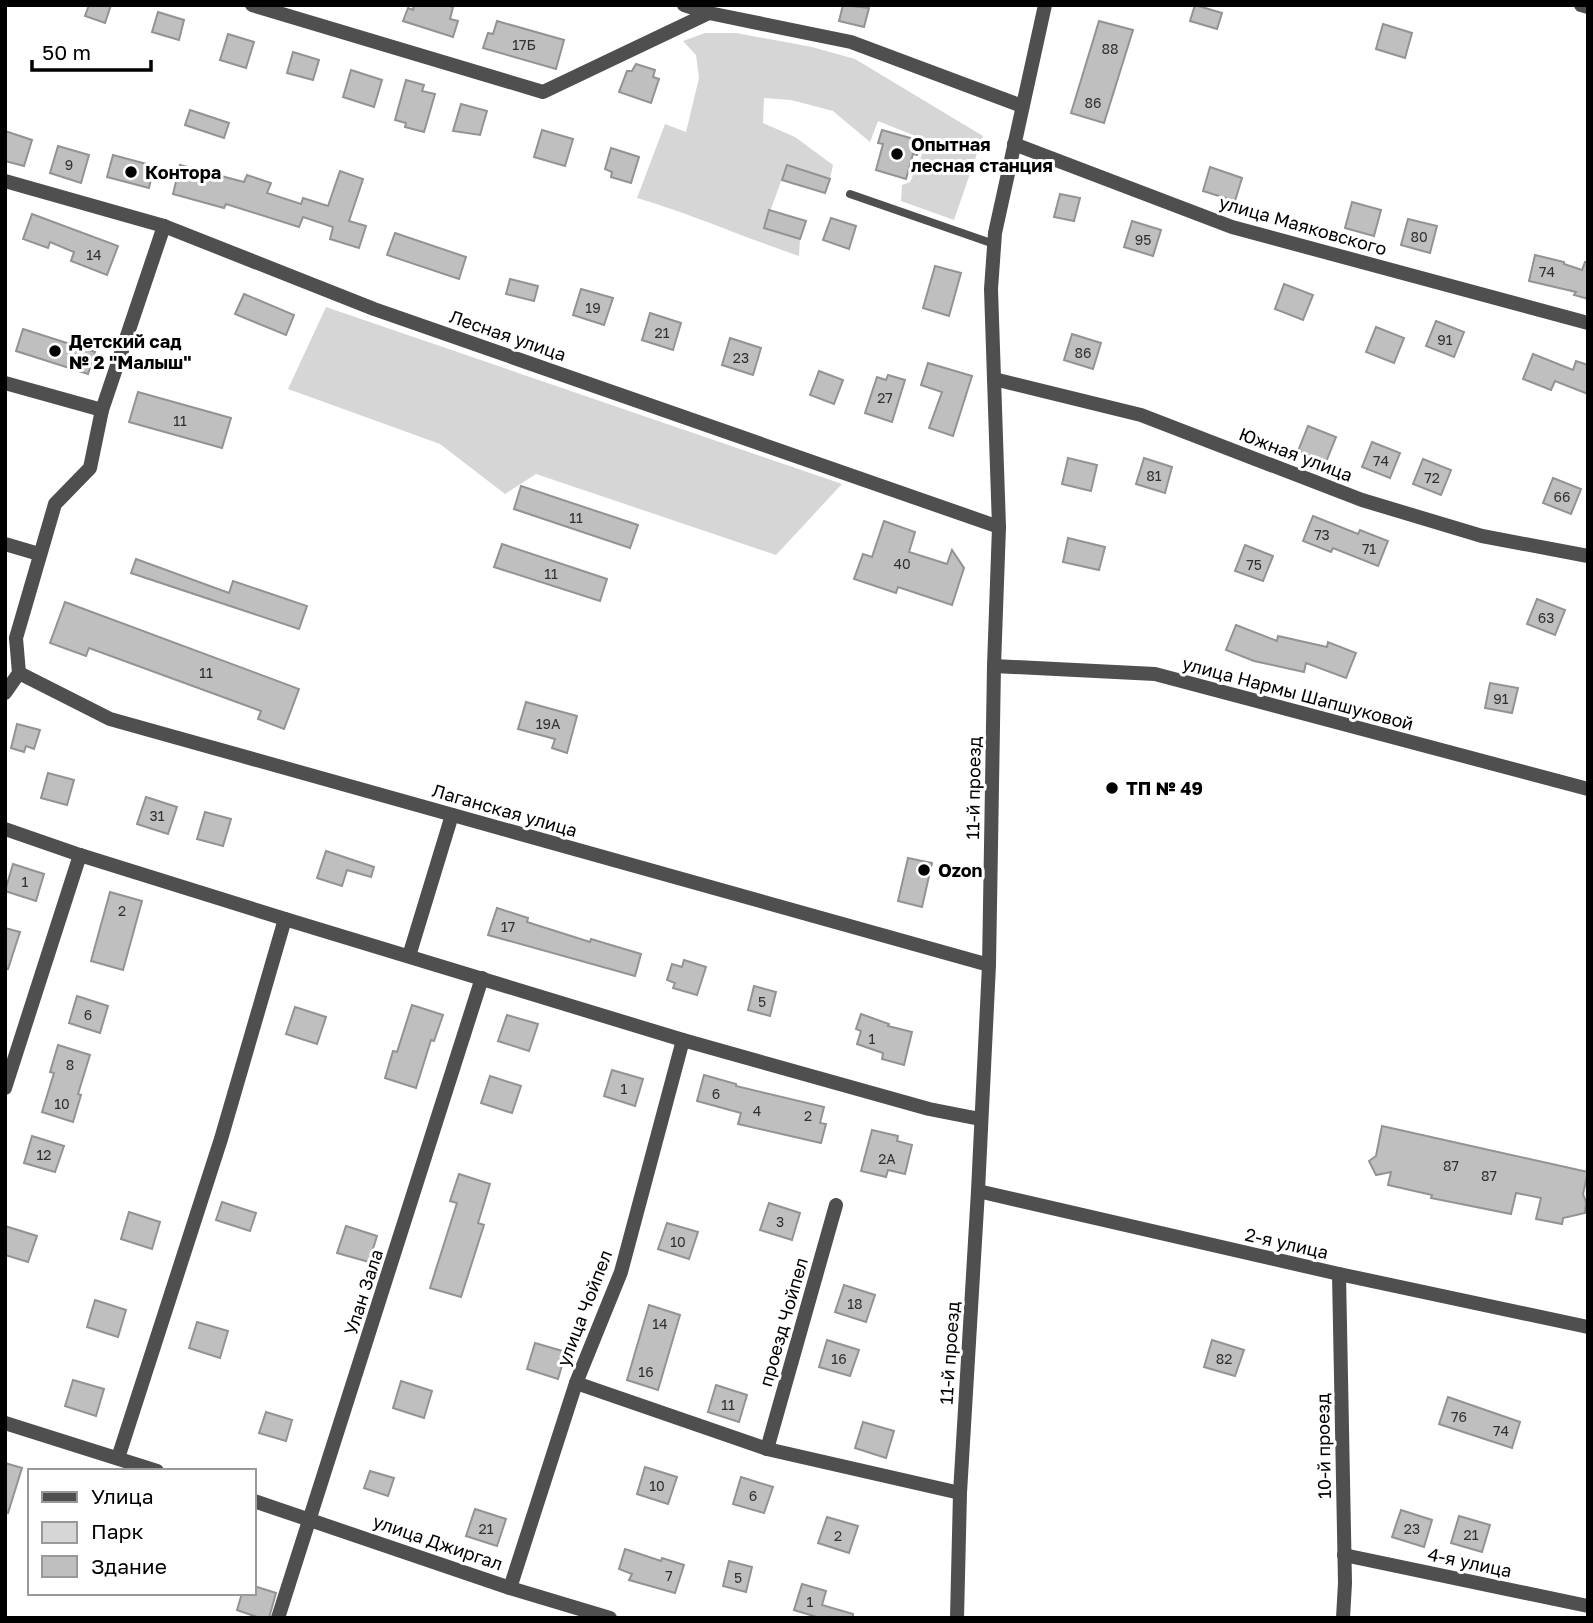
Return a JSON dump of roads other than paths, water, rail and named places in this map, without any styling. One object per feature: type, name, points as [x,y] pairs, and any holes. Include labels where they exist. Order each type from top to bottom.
[{"type":"street","points":[[252,5],[543,92],[709,13]]},
{"type":"street","points":[[684,5],[709,13],[851,42],[1022,106]]},
{"type":"street","name":"11-й проезд","points":[[957,1618],[960,1493],[989,965],[999,527],[991,289],[995,244],[1014,144],[1045,5]]},
{"type":"street","points":[[1581,5],[1588,8]]},
{"type":"street","name":"улица Маяковского","points":[[1014,144],[1232,227],[1588,323]]},
{"type":"street","name":"Лесная улица","points":[[5,181],[164,226],[374,309],[999,527]]},
{"type":"street","points":[[5,692],[12,676],[16,638],[55,504],[90,468],[102,410],[164,226]]},
{"type":"street","name":"Южная улица","points":[[994,379],[1141,415],[1362,500],[1482,536],[1588,556]]},
{"type":"street","points":[[5,383],[102,410]]},
{"type":"street","points":[[5,544],[39,554]]},
{"type":"street","name":"улица Нармы Шапшуковой","points":[[994,666],[1155,674],[1588,789]]},
{"type":"street","name":"Лаганская улица","points":[[12,676],[110,719],[989,965]]},
{"type":"street","points":[[410,956],[452,815]]},
{"type":"street","points":[[5,829],[285,919],[683,1040],[929,1109],[980,1119]]},
{"type":"street","points":[[5,1088],[80,855]]},
{"type":"street","points":[[118,1458],[221,1139],[285,919]]},
{"type":"street","name":"Улан Зала","points":[[278,1618],[482,978]]},
{"type":"street","name":"улица Чойпел","points":[[510,1588],[576,1383],[621,1272],[683,1040]]},
{"type":"street","name":"2-я улица","points":[[978,1191],[1339,1275],[1588,1327]]},
{"type":"street","name":"проезд Чойпел","points":[[767,1449],[836,1205]]},
{"type":"street","name":"10-й проезд","points":[[1339,1275],[1343,1618]]},
{"type":"street","points":[[576,1383],[767,1449],[960,1493]]},
{"type":"street","points":[[5,1423],[151,1469]]},
{"type":"street","name":"улица Джиргал","points":[[256,1502],[510,1588],[610,1618]]},
{"type":"street","name":"4-я улица","points":[[1344,1555],[1588,1606]]},
{"type":"lane","points":[[850,194],[995,244]]},
{"type":"place","name":"Опытная лесная станция","points":[[897,154]]},
{"type":"place","name":"Контора","points":[[131,172]]},
{"type":"place","name":"Детский сад № 2 \"Малыш\"","points":[[55,351]]},
{"type":"place","name":"ТП № 49","points":[[1112,788]]},
{"type":"place","name":"Ozon","points":[[924,870]]}]
